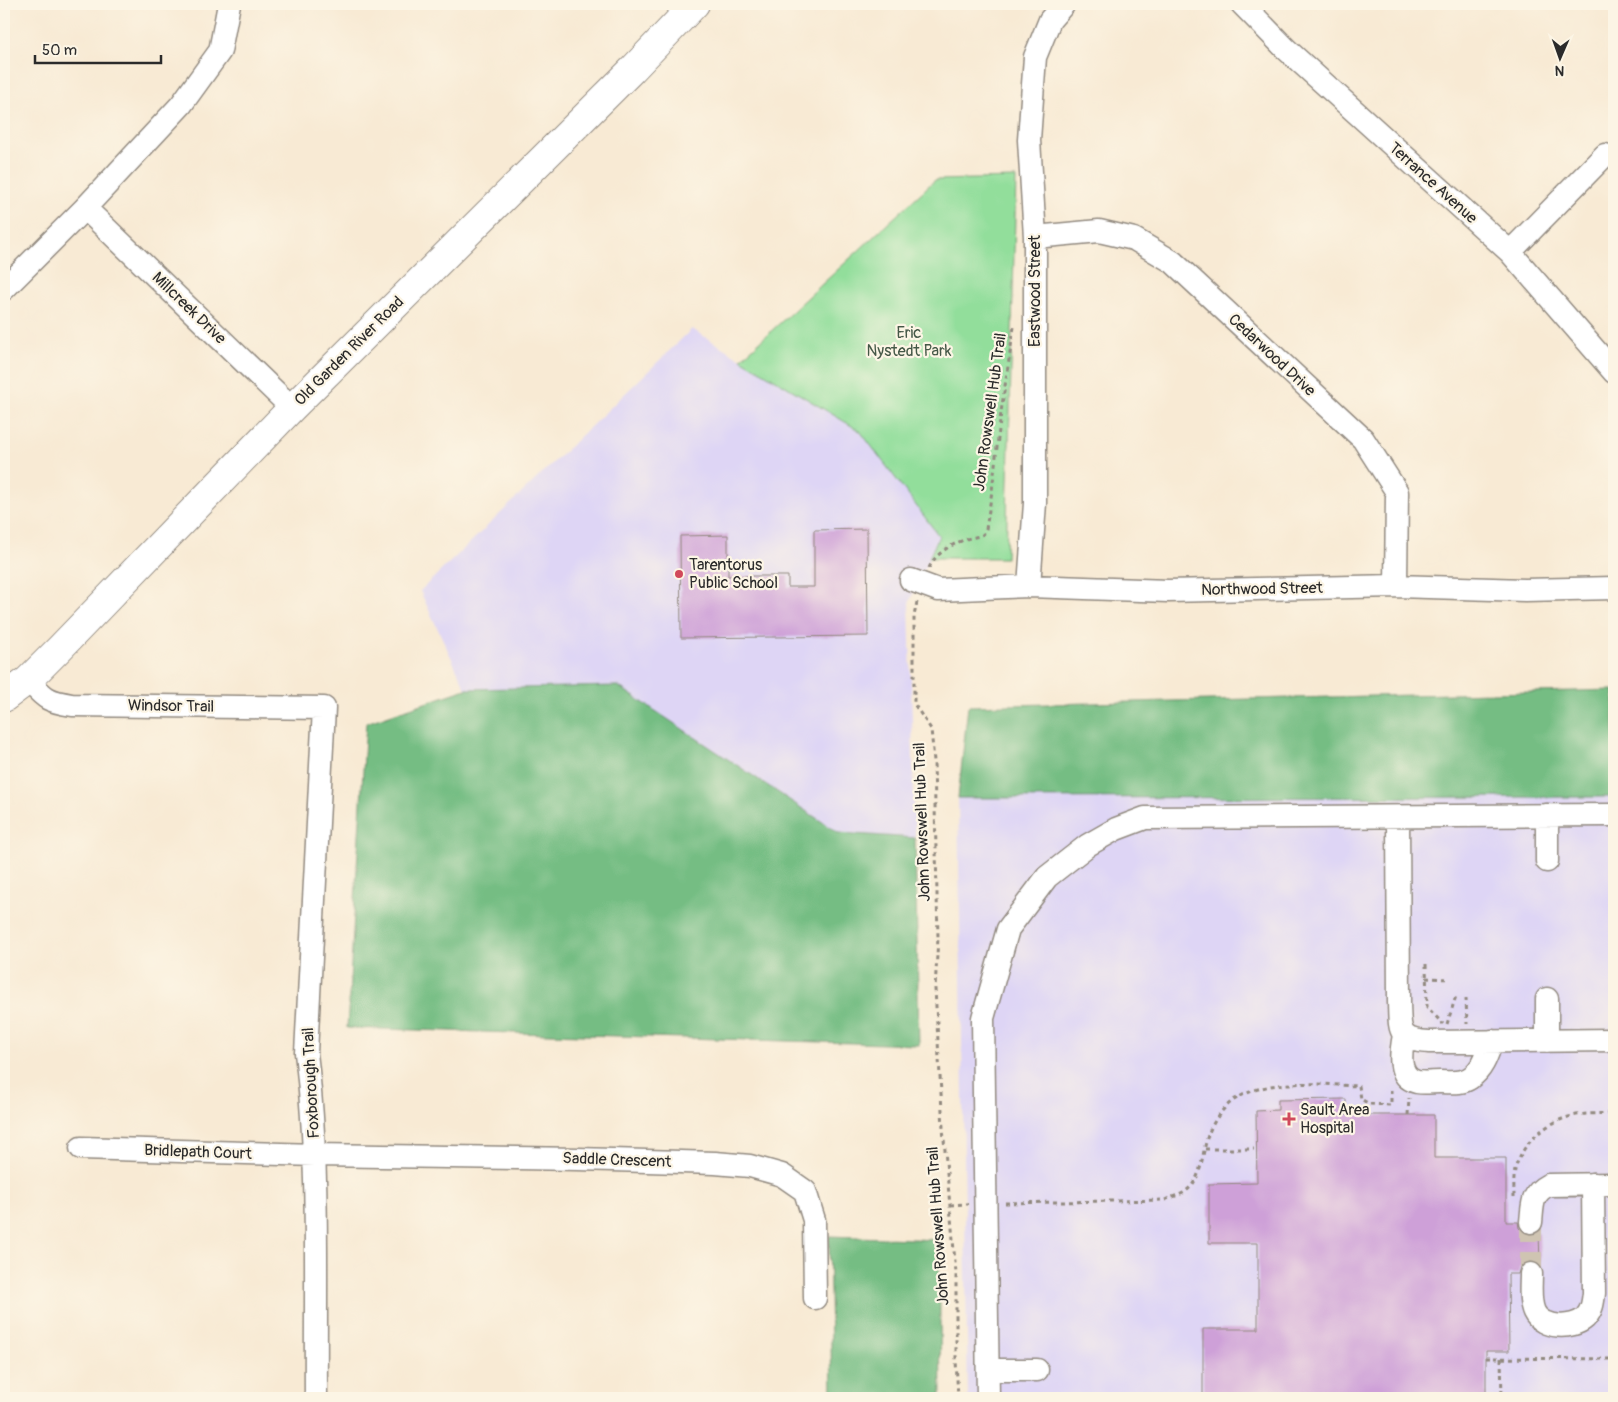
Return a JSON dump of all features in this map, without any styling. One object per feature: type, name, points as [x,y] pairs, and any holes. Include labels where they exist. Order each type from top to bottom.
[{"type":"main road","name":"Old Garden River Road","points":[[4,698],[28,680],[292,408],[625,77],[695,4]]},
{"type":"street","points":[[4,289],[85,208],[181,105],[220,52],[229,4]]},
{"type":"street","name":"Eastwood Street","points":[[1029,586],[1034,503],[1035,237],[1029,140],[1035,57],[1050,20],[1064,4]]},
{"type":"street","name":"Terrance Avenue","points":[[1242,4],[1286,49],[1510,252],[1614,372]]},
{"type":"street","points":[[1510,252],[1605,155]]},
{"type":"street","name":"Millcreek Drive","points":[[85,208],[292,408]]},
{"type":"street","name":"Cedarwood Drive","points":[[1035,237],[1099,231],[1134,239],[1173,262],[1363,440],[1397,492],[1396,586]]},
{"type":"street","name":"Northwood Street","points":[[917,582],[938,590],[1029,586],[1168,590],[1396,586],[1525,590],[1614,588]]},
{"type":"street","name":"Windsor Trail","points":[[28,680],[42,695],[52,702],[72,705],[324,708]]},
{"type":"street","name":"Foxborough Trail","points":[[316,1398],[315,1155],[306,1053],[324,708]]},
{"type":"street","points":[[1547,815],[1547,861]]},
{"type":"street","points":[[988,1398],[983,1018],[1008,929],[1046,877],[1088,844],[1116,829],[1146,818],[1614,815]]},
{"type":"street","points":[[1398,817],[1399,1002],[1400,1028],[1404,1035],[1415,1041],[1429,1042],[1614,1040]]},
{"type":"street","points":[[1547,999],[1547,1041]]},
{"type":"street","points":[[1404,1035],[1401,1050],[1403,1072],[1408,1079],[1418,1082],[1463,1082],[1479,1070],[1486,1059],[1492,1041]]},
{"type":"street","name":"Bridlepath Court","points":[[81,1148],[315,1155]]},
{"type":"street","name":"Saddle Crescent","points":[[315,1155],[578,1159],[715,1163],[750,1166],[782,1176],[805,1191],[814,1220],[815,1298]]},
{"type":"street","points":[[1531,1222],[1533,1203],[1539,1190],[1548,1185],[1604,1184],[1594,1293],[1591,1310],[1585,1318],[1578,1323],[1567,1326],[1553,1325],[1542,1321],[1535,1314],[1532,1305],[1531,1274]]},
{"type":"street","points":[[988,1370],[1037,1370]]},
{"type":"path","name":"John Rowswell Hub Trail","points":[[958,1398],[956,1272],[943,1128],[935,989],[938,938],[934,761],[931,729],[914,704],[914,616],[917,582],[932,561],[948,548],[969,538],[980,536],[986,528],[992,491],[1000,412],[1014,326]]},
{"type":"path","points":[[1426,964],[1427,1008],[1447,1028]]},
{"type":"path","points":[[1426,978],[1450,979]]},
{"type":"path","points":[[1466,998],[1467,1027]]},
{"type":"path","points":[[986,1203],[1165,1200],[1184,1192],[1195,1181],[1201,1169],[1206,1140],[1218,1115],[1238,1097],[1261,1088],[1287,1084],[1359,1086],[1361,1099],[1369,1104],[1390,1105],[1390,1072],[1403,1072]]},
{"type":"path","points":[[1514,1204],[1516,1166],[1521,1154],[1544,1128],[1556,1121],[1573,1116],[1614,1113]]},
{"type":"path","points":[[1204,1149],[1254,1150]]},
{"type":"path","points":[[1486,1358],[1614,1358]]},
{"type":"path","points":[[1502,1358],[1502,1398]]},
{"type":"shaded area","name":"Tarentorus Public School","points":[[692,329],[860,431],[939,536],[909,603],[915,838],[839,833],[618,686],[466,689],[420,591]]},
{"type":"shaded area","name":"Sault Area Hospital","points":[[1614,797],[1614,1398],[968,1398],[958,798]]},
{"type":"green space","name":"Eric Nystedt Park","points":[[1016,178],[1006,558],[929,558],[939,536],[860,431],[741,359],[935,180]]},
{"type":"green space","points":[[618,686],[839,833],[915,838],[919,1045],[347,1028],[366,723],[466,689]]},
{"type":"green space","points":[[1614,690],[1614,797],[958,798],[968,706]]},
{"type":"green space","points":[[829,1236],[939,1240],[941,1398],[832,1398]]},
{"type":"building","points":[[867,529],[868,636],[681,638],[680,536],[728,535],[728,576],[788,576],[788,587],[814,587],[814,530]]},
{"type":"building","points":[[1346,1099],[1346,1115],[1434,1115],[1434,1158],[1506,1158],[1506,1222],[1518,1222],[1519,1228],[1529,1235],[1539,1232],[1540,1265],[1532,1261],[1525,1262],[1520,1267],[1518,1274],[1508,1274],[1509,1351],[1486,1351],[1486,1398],[1203,1397],[1203,1329],[1258,1329],[1258,1243],[1209,1243],[1209,1184],[1257,1183],[1256,1111],[1278,1110],[1278,1100]]},
{"type":"tunnel","points":[[1531,1222],[1531,1274]]},
{"type":"place","name":"Tarentorus Public School","points":[[679,574]]},
{"type":"place","name":"Sault Area Hospital","points":[[1289,1119]]}]
